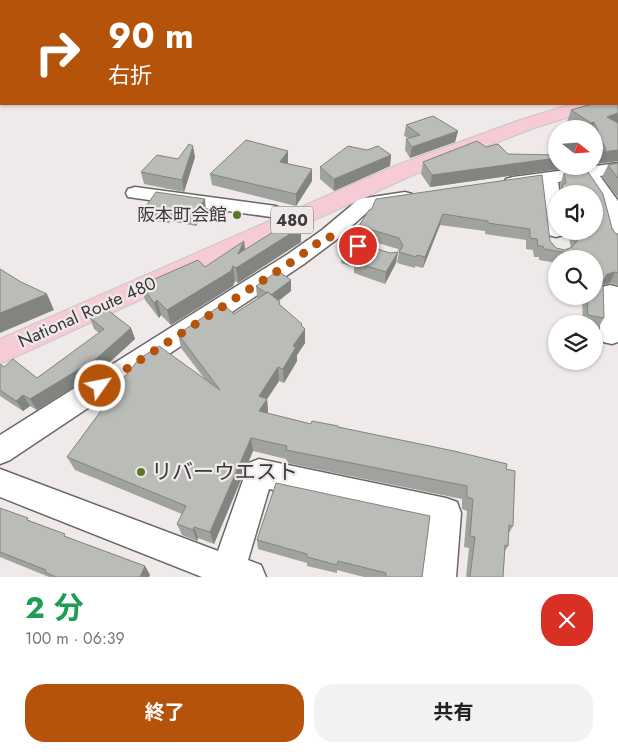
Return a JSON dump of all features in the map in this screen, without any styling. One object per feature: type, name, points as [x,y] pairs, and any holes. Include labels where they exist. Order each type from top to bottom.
[{"type":"highway","name":"National Route 480","points":[[0,352],[291,220],[359,199],[405,170],[527,124],[588,105]]},
{"type":"street","points":[[603,170],[618,168]]},
{"type":"street","points":[[491,186],[568,175]]},
{"type":"street","points":[[590,175],[610,204],[618,238]]},
{"type":"street","points":[[548,178],[550,185]]},
{"type":"street","points":[[135,193],[276,212],[291,220]]},
{"type":"street","points":[[0,451],[296,259],[336,239],[359,199],[425,195]]},
{"type":"street","points":[[612,335],[610,293],[618,295]]},
{"type":"street","points":[[0,483],[234,575],[259,473],[446,513],[439,577]]},
{"type":"building","points":[[588,105],[618,105],[618,113],[607,117],[618,123],[618,150],[603,152],[606,150],[603,143],[603,120],[586,120],[571,110]]},
{"type":"building","points":[[433,116],[458,131],[412,147],[406,139],[420,135],[406,125]]},
{"type":"building","points":[[246,140],[288,151],[280,162],[312,169],[296,194],[210,174]]},
{"type":"building","points":[[477,141],[486,147],[498,144],[508,154],[548,155],[548,159],[432,175],[423,162]]},
{"type":"building","points":[[189,144],[193,146],[182,180],[141,172],[157,155],[178,159]]},
{"type":"building","points":[[348,146],[367,150],[378,146],[391,155],[334,179],[320,167]]},
{"type":"building","points":[[618,163],[618,178],[608,165]]},
{"type":"building","points":[[542,175],[548,240],[556,248],[565,250],[550,250],[544,249],[543,246],[538,246],[537,239],[530,238],[530,229],[443,214],[425,257],[417,255],[416,257],[399,252],[403,246],[399,238],[359,226],[369,210],[371,210],[376,199]]},
{"type":"building","points":[[564,175],[590,175],[597,185],[562,185],[566,183]]},
{"type":"building","points":[[156,192],[205,199],[194,215],[168,210],[166,212],[144,209]]},
{"type":"building","points":[[603,194],[612,228],[618,234],[618,273],[607,274],[603,281],[603,250],[565,250],[572,247],[577,241],[603,240]]},
{"type":"building","points":[[289,222],[301,227],[236,268],[233,266],[231,271],[167,310],[157,300],[154,303],[141,285],[198,260],[205,267],[244,241],[238,254]]},
{"type":"building","points":[[349,240],[390,253],[398,252],[386,272],[354,262],[358,256],[342,251]]},
{"type":"building","points":[[0,269],[21,282],[47,294],[0,313]]},
{"type":"building","points":[[278,271],[291,280],[271,295],[256,286]]},
{"type":"building","points":[[603,281],[604,318],[603,315],[588,315],[587,305],[603,305]]},
{"type":"building","points":[[268,292],[305,329],[293,346],[296,347],[283,369],[278,367],[259,396],[267,399],[259,411],[311,424],[312,421],[338,426],[507,464],[506,469],[515,471],[513,526],[509,525],[508,546],[505,545],[503,577],[470,577],[475,537],[470,536],[473,499],[467,497],[467,486],[286,450],[287,446],[251,438],[210,532],[194,527],[193,530],[177,524],[186,506],[67,457],[106,404],[94,398],[108,383],[116,387],[139,359],[159,346],[220,390],[178,334],[223,304],[234,314]]},
{"type":"building","points":[[105,308],[131,328],[96,359],[30,399],[23,395],[16,401],[0,390],[0,364],[4,367],[13,359],[37,378],[104,329],[90,318]]},
{"type":"building","points":[[276,483],[430,516],[422,577],[386,577],[386,573],[338,561],[337,565],[307,557],[307,554],[257,540]]},
{"type":"building","points":[[0,508],[65,534],[64,536],[145,566],[140,577],[56,577],[45,572],[46,570],[0,552]]},
{"type":"place","name":"阪本町会館","points":[[237,215]]},
{"type":"place","name":"リバーウエスト","points":[[141,472]]},
{"type":"route","points":[[100,386],[296,259],[327,236],[358,246]]}]
